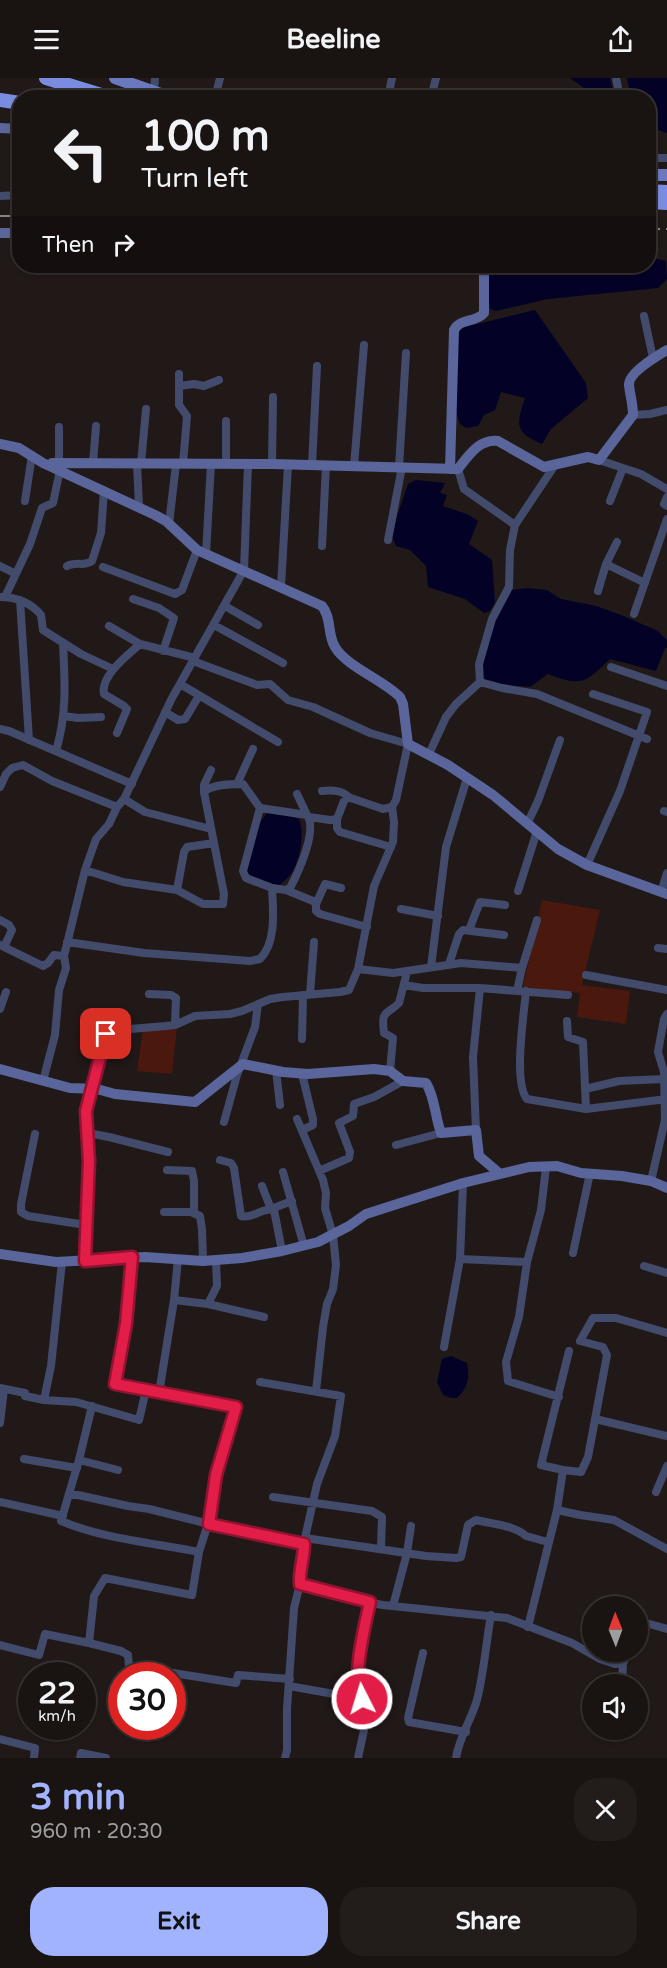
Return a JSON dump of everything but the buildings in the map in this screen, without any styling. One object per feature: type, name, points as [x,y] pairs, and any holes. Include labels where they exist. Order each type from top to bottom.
[{"type":"highway","points":[[46,78],[85,90]]},
{"type":"main road","points":[[118,78],[149,90]]},
{"type":"street","points":[[484,273],[484,313],[480,318],[459,323],[453,330],[454,469],[464,489],[515,525]]},
{"type":"street","points":[[644,316],[653,358]]},
{"type":"street","points":[[354,466],[364,345]]},
{"type":"street","points":[[599,460],[633,415],[630,379],[653,358],[667,350]]},
{"type":"street","points":[[388,540],[401,467],[406,353]]},
{"type":"street","points":[[312,465],[317,366]]},
{"type":"street","points":[[169,524],[187,416],[179,405],[179,374]]},
{"type":"street","points":[[178,386],[194,384],[204,386],[219,380]]},
{"type":"street","points":[[272,464],[273,397]]},
{"type":"street","points":[[139,507],[139,464],[146,409]]},
{"type":"street","points":[[633,415],[667,410]]},
{"type":"street","points":[[226,421],[226,464]]},
{"type":"street","points":[[93,464],[96,426]]},
{"type":"street","points":[[59,427],[59,466],[53,503],[42,508],[30,544],[2,597],[20,600],[39,612],[43,630],[81,654],[113,669]]},
{"type":"street","points":[[0,444],[19,448],[43,463],[59,466],[272,464],[454,469],[481,443],[498,441],[544,467],[588,457],[641,474],[667,489]]},
{"type":"street","points":[[25,501],[32,456]]},
{"type":"street","points":[[104,567],[175,594],[182,590],[201,552],[211,464]]},
{"type":"street","points":[[44,1081],[55,1035],[59,990],[66,968],[64,956],[67,942],[85,870],[99,834],[109,824],[117,807],[124,799],[165,712],[244,570],[248,464]]},
{"type":"street","points":[[281,587],[288,465]]},
{"type":"street","points":[[322,546],[326,465]]},
{"type":"street","points":[[480,682],[479,664],[492,619],[509,586],[510,550],[515,525],[555,465]]},
{"type":"street","points":[[59,466],[169,524],[201,552],[322,606],[328,614],[335,648],[400,697],[408,744],[396,800],[392,807],[394,834],[391,847],[374,886],[358,969],[352,986],[345,992],[270,999],[230,1014],[195,1016],[175,1025],[106,1031]]},
{"type":"street","points":[[609,501],[623,468]]},
{"type":"street","points":[[67,566],[92,561],[101,533],[104,491]]},
{"type":"street","points":[[667,497],[664,504],[667,506]]},
{"type":"street","points":[[634,614],[667,519]]},
{"type":"street","points":[[598,591],[606,564],[617,542]]},
{"type":"street","points":[[606,564],[645,583]]},
{"type":"street","points":[[0,566],[16,574]]},
{"type":"street","points":[[133,599],[159,608],[174,618],[163,651]]},
{"type":"street","points":[[20,600],[29,740]]},
{"type":"street","points":[[225,606],[258,625]]},
{"type":"street","points":[[214,624],[284,663]]},
{"type":"street","points":[[109,626],[140,644],[194,659],[257,685],[270,684],[288,700],[313,707],[370,733],[408,744],[429,754],[493,795],[558,849],[587,865],[664,893],[667,873]]},
{"type":"street","points":[[56,751],[64,717],[63,643]]},
{"type":"street","points":[[117,733],[127,709],[104,694],[103,690],[113,669],[140,644]]},
{"type":"street","points":[[611,667],[667,686]]},
{"type":"street","points":[[480,682],[537,694],[647,739]]},
{"type":"street","points":[[429,754],[446,717],[456,704],[480,682]]},
{"type":"street","points":[[180,684],[278,742]]},
{"type":"street","points":[[587,865],[620,791],[646,712],[593,694]]},
{"type":"street","points":[[165,712],[178,720],[185,719],[199,696]]},
{"type":"street","points":[[64,717],[101,717]]},
{"type":"street","points":[[0,729],[132,784]]},
{"type":"street","points":[[527,824],[538,801],[560,740]]},
{"type":"street","points":[[237,784],[253,749]]},
{"type":"street","points":[[0,787],[6,774],[12,768],[23,765],[52,781],[117,807]]},
{"type":"street","points":[[85,870],[123,882],[177,890],[203,904],[224,902],[204,792],[204,785],[211,770]]},
{"type":"street","points":[[431,967],[446,847],[467,778]]},
{"type":"street","points":[[204,792],[208,788],[245,785],[260,808],[330,820],[337,819]]},
{"type":"street","points":[[321,791],[332,790],[383,808],[392,807]]},
{"type":"street","points":[[286,890],[293,883],[310,833],[308,816],[297,794]]},
{"type":"street","points":[[351,798],[344,801],[337,819],[337,828],[340,832],[391,847]]},
{"type":"street","points":[[124,799],[145,812],[211,829]]},
{"type":"street","points":[[260,808],[243,871],[246,878],[272,888],[286,890],[316,904]]},
{"type":"street","points":[[518,891],[537,831]]},
{"type":"street","points":[[177,890],[185,849],[214,843]]},
{"type":"street","points":[[341,888],[325,884],[316,904],[316,911],[366,927]]},
{"type":"street","points":[[67,942],[144,953],[256,960],[266,951],[272,927],[272,888]]},
{"type":"street","points":[[469,930],[478,903],[505,905]]},
{"type":"street","points":[[401,909],[438,916]]},
{"type":"street","points":[[0,920],[9,925],[12,930],[2,946],[43,966],[54,955],[64,956]]},
{"type":"street","points":[[517,991],[537,920]]},
{"type":"street","points":[[449,964],[459,934],[463,930],[504,935]]},
{"type":"street","points":[[302,1039],[314,942]]},
{"type":"street","points":[[658,948],[667,949]]},
{"type":"street","points":[[358,969],[379,973],[407,972],[449,964],[478,963],[522,968]]},
{"type":"street","points":[[390,1071],[393,1038],[384,1033],[384,1015],[399,1003],[407,972]]},
{"type":"street","points":[[586,975],[667,990]]},
{"type":"street","points":[[404,985],[423,988],[480,988],[568,995]]},
{"type":"street","points":[[480,988],[473,1057],[478,1156],[499,1173]]},
{"type":"street","points":[[526,991],[520,1059],[524,1095],[532,1101],[586,1109],[666,1100]]},
{"type":"street","points":[[0,1009],[6,992]]},
{"type":"street","points":[[150,994],[171,995],[176,998],[175,1025]]},
{"type":"street","points":[[224,1122],[237,1075],[255,1027],[258,1004]]},
{"type":"street","points":[[651,1181],[664,1127],[666,1100],[658,1052],[667,1014]]},
{"type":"street","points":[[85,1261],[89,1161],[86,1111],[106,1031],[103,1025],[92,1019]]},
{"type":"street","points":[[567,1021],[568,1037],[583,1042],[586,1109]]},
{"type":"street","points":[[0,1070],[70,1088],[195,1102],[243,1064],[302,1074],[374,1069],[390,1071],[403,1082]]},
{"type":"street","points":[[276,1070],[280,1105]]},
{"type":"street","points":[[302,1074],[314,1124],[302,1130]]},
{"type":"street","points":[[585,1089],[619,1081],[664,1078]]},
{"type":"street","points":[[319,1171],[349,1158],[350,1152],[339,1123],[353,1116],[354,1104],[374,1097],[403,1082],[426,1083],[430,1089],[441,1133]]},
{"type":"street","points":[[297,1119],[325,1187],[325,1208],[333,1235],[335,1275],[323,1327],[316,1391]]},
{"type":"street","points":[[396,1145],[441,1133],[476,1130]]},
{"type":"street","points":[[88,1133],[168,1152]]},
{"type":"street","points":[[35,1134],[21,1212],[28,1216],[86,1225]]},
{"type":"street","points":[[220,1160],[231,1164],[234,1168],[241,1216],[249,1217],[292,1201]]},
{"type":"street","points":[[0,1254],[62,1262],[132,1257],[203,1261],[282,1251],[304,1246],[333,1235],[366,1214],[463,1183],[529,1167],[557,1167],[651,1181],[667,1188]]},
{"type":"street","points":[[546,1167],[541,1210],[527,1262],[519,1317],[506,1362],[508,1381],[559,1397]]},
{"type":"street","points":[[167,1170],[192,1172],[194,1213]]},
{"type":"street","points":[[283,1173],[304,1246]]},
{"type":"street","points":[[573,1253],[590,1173]]},
{"type":"street","points":[[444,1347],[460,1259],[463,1183]]},
{"type":"street","points":[[262,1186],[271,1209],[276,1215],[282,1251]]},
{"type":"street","points":[[164,1212],[194,1213],[200,1216],[203,1261]]},
{"type":"street","points":[[89,1643],[94,1596],[105,1578],[192,1595],[199,1552],[209,1524],[216,1475],[236,1407],[115,1384],[126,1324],[132,1257]]},
{"type":"street","points":[[159,1393],[178,1259]]},
{"type":"street","points":[[460,1259],[527,1262]]},
{"type":"street","points":[[208,1304],[217,1286],[216,1260]]},
{"type":"street","points":[[44,1400],[51,1366],[62,1262]]},
{"type":"street","points":[[644,1266],[667,1273]]},
{"type":"street","points":[[174,1300],[208,1304],[264,1317]]},
{"type":"street","points":[[568,1351],[559,1397],[541,1465],[581,1472],[588,1456],[607,1355],[603,1347],[580,1341],[585,1330],[593,1318],[616,1318],[667,1334]]},
{"type":"street","points":[[260,1382],[341,1396],[335,1436],[317,1484],[304,1541],[304,1556],[299,1570],[300,1584],[294,1608],[285,1758]]},
{"type":"street","points":[[0,1423],[2,1388],[44,1400],[76,1402],[139,1420],[146,1390]]},
{"type":"street","points":[[92,1406],[61,1521],[79,1528],[199,1552]]},
{"type":"street","points":[[595,1419],[667,1436]]},
{"type":"street","points":[[24,1459],[117,1470]]},
{"type":"street","points":[[656,1492],[667,1466]]},
{"type":"street","points":[[528,1627],[557,1510],[563,1470]]},
{"type":"street","points":[[69,1495],[304,1541],[456,1558],[461,1557],[468,1525],[476,1520],[512,1528],[526,1536],[548,1542]]},
{"type":"street","points":[[273,1497],[372,1511],[382,1517],[381,1549]]},
{"type":"street","points":[[0,1502],[63,1516]]},
{"type":"street","points":[[557,1510],[614,1520],[667,1549]]},
{"type":"street","points":[[393,1606],[407,1553],[411,1526]]},
{"type":"street","points":[[300,1584],[393,1606],[507,1618],[572,1643],[600,1659],[615,1664],[623,1663],[622,1674]]},
{"type":"street","points":[[358,1758],[366,1707],[357,1691],[370,1602]]},
{"type":"street","points":[[456,1758],[459,1743],[466,1732],[477,1698],[491,1615]]},
{"type":"street","points":[[648,1624],[667,1629]]},
{"type":"street","points":[[0,1645],[39,1655],[45,1634],[121,1651],[128,1655],[129,1666],[236,1683],[238,1675],[289,1682],[362,1699]]},
{"type":"street","points":[[423,1653],[409,1722],[466,1732]]},
{"type":"street","points":[[0,1739],[35,1748],[34,1758]]},
{"type":"street","points":[[80,1758],[81,1753],[106,1758]]},
{"type":"shaded area","points":[[542,900],[600,910],[582,985],[630,991],[626,1024],[577,1017],[580,993],[523,987]]},
{"type":"shaded area","points":[[177,1026],[172,1074],[137,1071],[143,1028]]},
{"type":"water","points":[[570,78],[610,78],[613,90],[587,90]]},
{"type":"water","points":[[627,78],[667,78],[667,133],[656,129],[656,90],[630,90]]},
{"type":"water","points":[[656,259],[666,261],[667,279],[658,288],[548,299],[496,311],[490,309],[485,273],[656,273]]},
{"type":"water","points":[[535,310],[586,383],[588,398],[551,429],[542,444],[526,435],[520,426],[520,414],[525,398],[501,392],[495,410],[484,415],[478,426],[466,428],[460,424],[455,409],[458,337],[461,328]]},
{"type":"water","points":[[416,480],[445,483],[440,493],[447,495],[443,506],[467,514],[478,521],[469,544],[492,560],[495,602],[490,611],[484,613],[465,599],[428,587],[426,566],[410,550],[396,546],[391,534],[408,484]]},
{"type":"water","points":[[528,588],[547,590],[561,599],[596,606],[658,631],[667,640],[667,648],[665,648],[656,671],[610,659],[588,678],[576,681],[548,674],[530,687],[490,684],[480,678],[490,632],[498,610],[510,590]]},
{"type":"water","points":[[267,813],[282,813],[299,819],[301,825],[302,838],[296,865],[292,873],[280,885],[262,882],[246,871],[256,828]]},
{"type":"water","points":[[451,1356],[467,1363],[468,1368],[466,1386],[457,1398],[443,1395],[437,1382],[442,1359]]},
{"type":"railway","points":[[0,216],[12,216]]},
{"type":"railway","points":[[656,229],[667,229]]},
{"type":"route","points":[[106,1034],[86,1111],[89,1161],[85,1261],[132,1257],[126,1324],[115,1384],[236,1407],[216,1475],[209,1524],[304,1544],[304,1556],[299,1570],[300,1584],[370,1602],[357,1691],[362,1699]]}]
